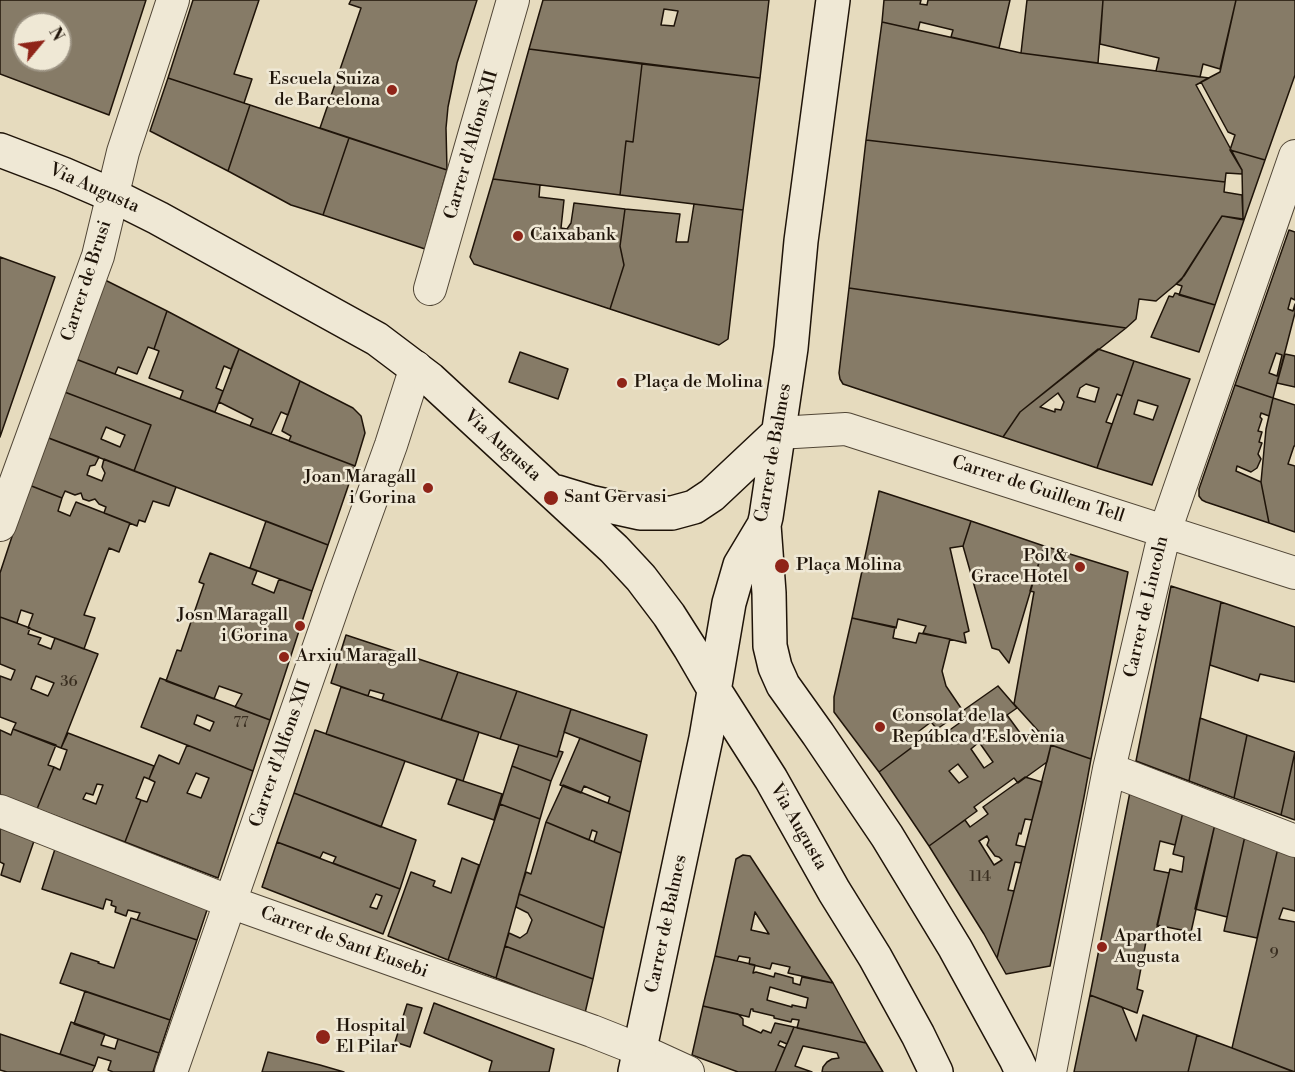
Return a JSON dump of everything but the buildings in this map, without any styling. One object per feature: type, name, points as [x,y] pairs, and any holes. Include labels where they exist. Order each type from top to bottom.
[{"type":"main road","name":"Carrer de Balmes","points":[[638,1061],[715,691],[729,603],[740,565],[764,525],[791,348],[801,241],[833,0]]},
{"type":"main road","name":"Via Augusta","points":[[0,150],[63,174],[158,218],[377,339],[416,367],[614,549],[641,578],[690,648],[771,779],[834,891],[875,957],[936,1072]]},
{"type":"main road","points":[[552,491],[640,513],[672,513],[694,507],[712,495],[778,433]]},
{"type":"main road","points":[[764,525],[770,645],[775,667],[783,686],[887,836],[955,948],[1022,1072]]},
{"type":"street","name":"Carrer de Brusi","points":[[0,525],[98,256],[123,152],[173,0]]},
{"type":"street","name":"Carrer d'Alfons XII","points":[[430,289],[513,0]]},
{"type":"street","name":"Carrer de Lincoln","points":[[1050,1072],[1109,769],[1165,531],[1295,156]]},
{"type":"street","name":"Carrer d'Alfons XII","points":[[171,1072],[391,445],[416,367]]},
{"type":"street","name":"Carrer de Guillem Tell","points":[[778,433],[846,429],[1295,573]]},
{"type":"street","points":[[1109,769],[1295,841]]},
{"type":"street","name":"Carrer de Sant Eusebi","points":[[0,811],[230,902],[592,1031],[638,1061],[688,1072]]},
{"type":"place","name":"Escuela Suiza de Barcelona","points":[[392,90]]},
{"type":"place","name":"Caixabank","points":[[518,236]]},
{"type":"place","name":"Plaça de Molina","points":[[622,383]]},
{"type":"place","name":"Joan Maragall i Gorina","points":[[428,488]]},
{"type":"place","name":"Sant Gervasi","points":[[551,498]]},
{"type":"place","name":"Plaça Molina","points":[[782,566]]},
{"type":"place","name":"Pol & Grace Hotel","points":[[1080,567]]},
{"type":"place","name":"Josn Maragall i Gorina","points":[[300,626]]},
{"type":"place","name":"Arxiu Maragall","points":[[284,657]]},
{"type":"place","name":"Consolat de la Repúblca d'Eslovènia","points":[[880,727]]},
{"type":"place","name":"Aparthotel Augusta","points":[[1102,947]]},
{"type":"place","name":"Hospital El Pilar","points":[[323,1037]]}]
